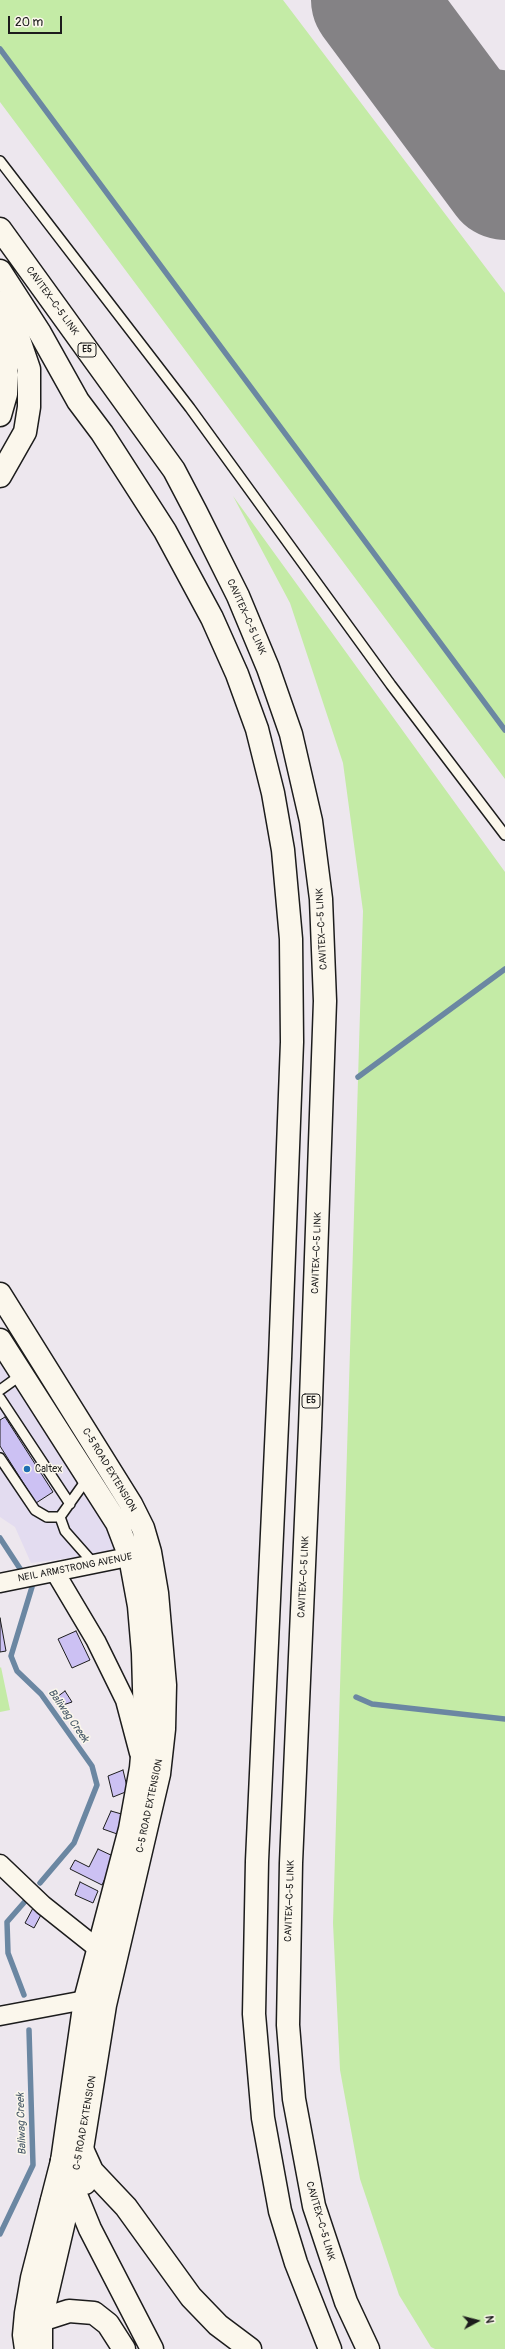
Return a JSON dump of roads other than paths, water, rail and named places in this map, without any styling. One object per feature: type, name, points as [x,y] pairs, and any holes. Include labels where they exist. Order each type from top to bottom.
[{"type":"main road","name":"CAVITEX–C-5 LINK","points":[[0,229],[174,470],[238,596],[268,668],[291,734],[311,821],[322,899],[325,1001],[310,1428],[291,1863],[288,2025],[294,2099],[314,2206],[341,2289],[368,2349]]},
{"type":"main road","points":[[0,271],[40,333],[78,401],[118,457],[165,531],[212,618],[237,674],[257,729],[273,794],[283,850],[291,939],[292,1042],[280,1359],[257,1861],[254,2014],[262,2111],[280,2211],[298,2269],[330,2349]]},
{"type":"main road","points":[[0,302],[13,322],[29,369],[30,407],[25,432],[0,476]]},
{"type":"main road","points":[[0,330],[7,375],[6,394],[0,414]]},
{"type":"main road","name":"C-5 ROAD EXTENSION","points":[[0,1294],[132,1504],[143,1528],[140,1555],[139,1606],[143,1653],[145,1722],[141,1768],[130,1829],[85,2000],[62,2161],[29,2292],[24,2335],[26,2349]]},
{"type":"main road","name":"C-5 ROAD EXTENSION","points":[[0,1340],[117,1524],[140,1555],[157,1593],[164,1678],[164,1728],[159,1774],[105,2005],[82,2149],[41,2320],[41,2349]]},
{"type":"main road","points":[[82,2149],[88,2165],[102,2183],[126,2207],[178,2281],[203,2311],[234,2338],[250,2349]]},
{"type":"main road","points":[[62,2161],[90,2229],[152,2349]]},
{"type":"main road","points":[[52,2201],[72,2187],[86,2182],[102,2183]]},
{"type":"main road","points":[[41,2320],[69,2310],[94,2313],[108,2324],[124,2349]]},
{"type":"street","name":"NEIL ARMSTRONG AVENUE","points":[[3,1583],[140,1555]]},
{"type":"street","points":[[55,1572],[96,1641],[125,1700],[141,1768]]},
{"type":"street","points":[[0,1864],[43,1905],[98,1948]]},
{"type":"street","points":[[0,2016],[85,2000]]},
{"type":"lane","points":[[0,161],[190,408],[391,685],[505,836]]},
{"type":"lane","points":[[0,1390],[21,1375]]},
{"type":"lane","points":[[0,1398],[70,1504]]},
{"type":"lane","points":[[0,1458],[35,1510],[47,1517],[60,1517]]},
{"type":"lane","points":[[60,1517],[88,1478]]},
{"type":"lane","points":[[60,1517],[65,1531],[95,1564]]},
{"type":"waterway","points":[[0,49],[505,730]]},
{"type":"waterway","points":[[358,1077],[505,969]]},
{"type":"waterway","name":"Baliwag Creek","points":[[0,1538],[32,1587],[11,1656],[17,1671],[41,1694],[92,1766],[97,1785],[74,1843],[40,1883]]},
{"type":"waterway","points":[[356,1697],[372,1704],[505,1719]]},
{"type":"waterway","name":"Baliwag Creek","points":[[24,1995],[8,1953],[7,1922],[28,1898]]},
{"type":"waterway","name":"Baliwag Creek","points":[[0,2234],[33,2165],[29,2030]]},
{"type":"place","name":"Caltex","points":[[27,1469]]}]
